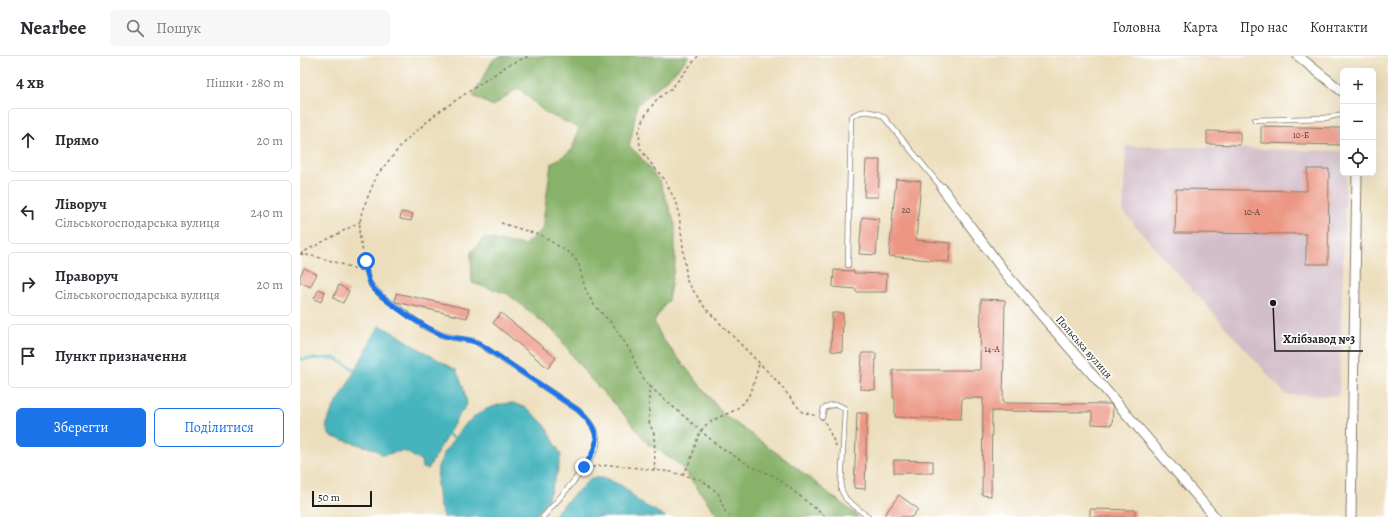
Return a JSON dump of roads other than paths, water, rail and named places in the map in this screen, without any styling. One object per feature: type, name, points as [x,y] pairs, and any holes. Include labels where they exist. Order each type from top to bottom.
[{"type":"street","points":[[1298,56],[1340,90]]},
{"type":"street","points":[[1351,517],[1357,176]]},
{"type":"street","name":"Польська вулиця","points":[[942,188],[1006,274],[1215,517]]},
{"type":"lane","points":[[848,265],[851,117],[858,112],[871,111],[883,116],[942,188]]},
{"type":"lane","points":[[1255,120],[1325,118],[1340,115]]},
{"type":"lane","points":[[371,285],[383,297],[425,327],[442,335],[475,341],[578,410],[590,422],[596,436],[597,445],[592,456],[543,517]]},
{"type":"lane","points":[[822,417],[824,408],[830,405],[841,405],[845,409],[842,489],[846,500],[868,517]]},
{"type":"water","points":[[379,326],[398,335],[456,370],[463,386],[467,404],[457,418],[428,469],[422,468],[421,460],[406,452],[383,455],[374,449],[330,436],[326,427],[332,410],[343,393]]},
{"type":"water","points":[[513,403],[528,409],[545,425],[561,455],[557,473],[546,503],[534,517],[443,517],[439,503],[437,484],[438,467],[443,455],[462,427],[474,417],[486,409],[502,404]]},
{"type":"water","points":[[591,478],[605,478],[622,486],[639,502],[666,517],[551,517]]},
{"type":"waterway","points":[[300,359],[335,358],[357,371]]},
{"type":"waterway","points":[[446,433],[457,441]]},
{"type":"place","name":"Хлібзавод №3","points":[[1273,303]]}]
